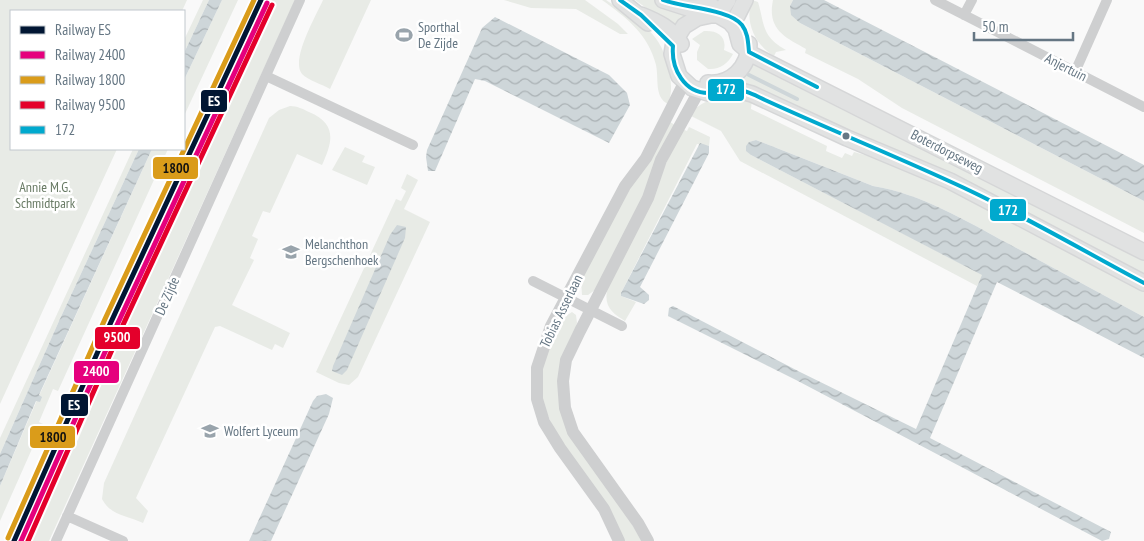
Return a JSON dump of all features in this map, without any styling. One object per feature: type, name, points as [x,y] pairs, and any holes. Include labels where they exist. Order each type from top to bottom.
[{"type":"main road","points":[[620,0],[681,46],[685,69],[701,87]]},
{"type":"main road","points":[[663,0],[680,7],[723,8],[736,16],[746,30],[749,52],[743,67],[733,77],[719,83],[701,87],[684,83],[673,64],[675,42],[690,22],[723,8]]},
{"type":"main road","points":[[736,16],[745,0]]},
{"type":"main road","points":[[723,8],[734,26],[740,44],[749,52]]},
{"type":"main road","name":"Boterdorpseweg","points":[[749,52],[1144,252]]},
{"type":"main road","name":"Boterdorpseweg","points":[[701,87],[716,93],[740,90],[752,94],[847,138],[950,181],[1144,282]]},
{"type":"street","name":"De Zijde","points":[[56,541],[300,0]]},
{"type":"street","name":"Anjertuin","points":[[935,0],[1144,107]]},
{"type":"street","points":[[964,14],[972,0]]},
{"type":"street","points":[[1076,72],[1107,0]]},
{"type":"street","points":[[266,76],[413,145]]},
{"type":"street","name":"Tobias Asserlaan","points":[[619,541],[604,509],[544,422],[537,399],[536,368],[540,352],[566,298],[625,186],[646,158],[684,83]]},
{"type":"street","name":"Tobias Asserlaan","points":[[648,541],[631,514],[583,448],[571,427],[565,408],[562,381],[566,360],[648,198],[661,160],[701,87]]},
{"type":"street","points":[[533,281],[622,326]]},
{"type":"street","points":[[67,516],[123,541]]},
{"type":"green space","name":"Annie M.G. Schmidtpark","points":[[0,0],[187,0],[182,10],[10,10],[10,150],[117,150],[0,404]]},
{"type":"green space","points":[[203,0],[209,0],[185,51],[185,38]]},
{"type":"green space","points":[[222,0],[238,0],[185,114],[185,78]]},
{"type":"green space","points":[[272,0],[295,0],[49,541],[28,541],[65,458],[78,440],[101,385],[97,384],[89,405],[85,403]]},
{"type":"green space","points":[[323,0],[371,0],[330,89],[302,74],[299,67],[302,48]]},
{"type":"green space","points":[[504,0],[585,0],[618,24],[628,34],[620,34],[576,9],[531,8]]},
{"type":"green space","points":[[602,0],[606,0],[636,20],[659,43],[664,53],[670,76],[671,90],[668,104],[659,92],[656,65],[648,44],[628,20]]},
{"type":"green space","points":[[635,0],[655,0],[679,12],[690,14],[673,27]]},
{"type":"green space","points":[[752,0],[758,2],[763,24],[768,35],[786,50],[776,52],[774,56],[761,46],[750,24],[749,16]]},
{"type":"green space","points":[[773,0],[793,0],[790,6],[800,23],[1144,201],[1144,233],[902,108],[858,79],[805,53],[806,49],[784,36],[775,25],[772,10]]},
{"type":"green space","points":[[704,31],[720,35],[724,41],[724,50],[733,54],[729,61],[719,67],[708,69],[697,60],[697,52],[700,45],[692,39]]},
{"type":"green space","points":[[752,64],[851,114],[934,147],[1144,258],[1144,278],[813,119],[746,84],[736,83]]},
{"type":"green space","points":[[732,96],[752,99],[751,109],[827,146],[826,151],[842,158],[845,153],[852,156],[854,152],[908,167],[1144,290],[1144,317],[943,209],[909,195],[873,186],[756,140],[749,142],[751,155],[983,275],[977,286],[740,161],[721,131],[689,115],[703,103]]},
{"type":"green space","points":[[290,106],[298,107],[324,122],[330,134],[329,148],[322,165],[297,154],[270,213],[263,211],[252,236],[258,239],[250,258],[254,260],[232,305],[290,333],[283,348],[275,344],[272,350],[220,326],[215,327],[136,498],[148,511],[143,523],[120,515],[110,509],[102,499],[104,483],[269,118],[279,110]]},
{"type":"green space","points":[[670,122],[675,125],[647,191],[595,290],[588,295],[582,295],[581,280],[621,201]]},
{"type":"green space","points":[[689,127],[710,137],[709,146],[697,144],[621,293],[621,296],[636,302],[625,321],[617,316],[608,306],[607,291],[682,129],[687,131]]},
{"type":"green space","points":[[345,147],[365,156],[362,162],[375,167],[367,185],[332,170]]},
{"type":"green space","points":[[133,150],[139,150],[0,454],[0,438]]},
{"type":"green space","points":[[152,150],[168,150],[58,391],[53,389],[39,422],[43,424],[0,521],[0,486],[37,400],[40,402],[39,396]]},
{"type":"green space","points":[[407,174],[418,180],[404,209],[430,222],[358,377],[349,385],[339,383],[316,372],[396,199],[401,201],[406,191],[401,188]]},
{"type":"green space","points":[[572,312],[576,315],[577,323],[559,403],[642,541],[622,541],[560,442],[543,405],[542,363],[560,320]]},
{"type":"water","points":[[209,0],[222,0],[185,78],[185,51]]},
{"type":"water","points":[[793,0],[824,0],[1144,165],[1144,201],[800,23],[791,15],[790,6]]},
{"type":"water","points":[[495,17],[609,75],[627,93],[630,105],[609,143],[485,81],[475,79],[435,171],[428,171],[427,150],[482,28]]},
{"type":"water","points":[[756,140],[873,186],[909,195],[943,209],[1144,317],[1144,358],[997,282],[930,438],[1111,532],[1109,539],[1102,541],[796,380],[668,316],[669,308],[673,306],[800,372],[916,429],[982,275],[751,155],[746,151],[746,146],[749,142]]},
{"type":"water","points":[[700,143],[709,146],[709,153],[640,287],[649,295],[649,300],[644,304],[621,296],[621,293]]},
{"type":"water","points":[[139,150],[152,150],[39,395],[42,397],[40,402],[36,401],[0,486],[0,454]]},
{"type":"water","points":[[397,225],[406,227],[405,238],[347,370],[342,375],[332,371],[390,235]]},
{"type":"water","points":[[326,394],[333,398],[329,414],[271,541],[249,541],[313,401],[317,396]]},
{"type":"waterway","points":[[749,75],[797,99]]},
{"type":"rail line","name":"1800","points":[[185,148],[254,0]]},
{"type":"rail line","name":"ES","points":[[14,541],[111,322],[261,0]]},
{"type":"rail line","name":"2400","points":[[21,541],[117,325],[267,3]]},
{"type":"rail line","name":"9500","points":[[28,541],[122,327],[272,5]]},
{"type":"rail line","name":"1800","points":[[8,538],[105,319],[184,150]]},
{"type":"transit line","name":"172","points":[[620,0],[641,15],[673,46],[674,63],[677,71],[686,84],[693,89],[710,93],[736,89],[753,94],[973,192],[1144,283]]},
{"type":"transit line","name":"172","points":[[663,0],[717,12],[736,20],[745,31],[749,52],[817,87]]},
{"type":"place","name":"Sporthal De Zijde","points":[[404,35]]},
{"type":"place","name":"Melanchthon Bergschenhoek","points":[[291,252]]},
{"type":"place","name":"Wolfert Lyceum","points":[[210,431]]}]
